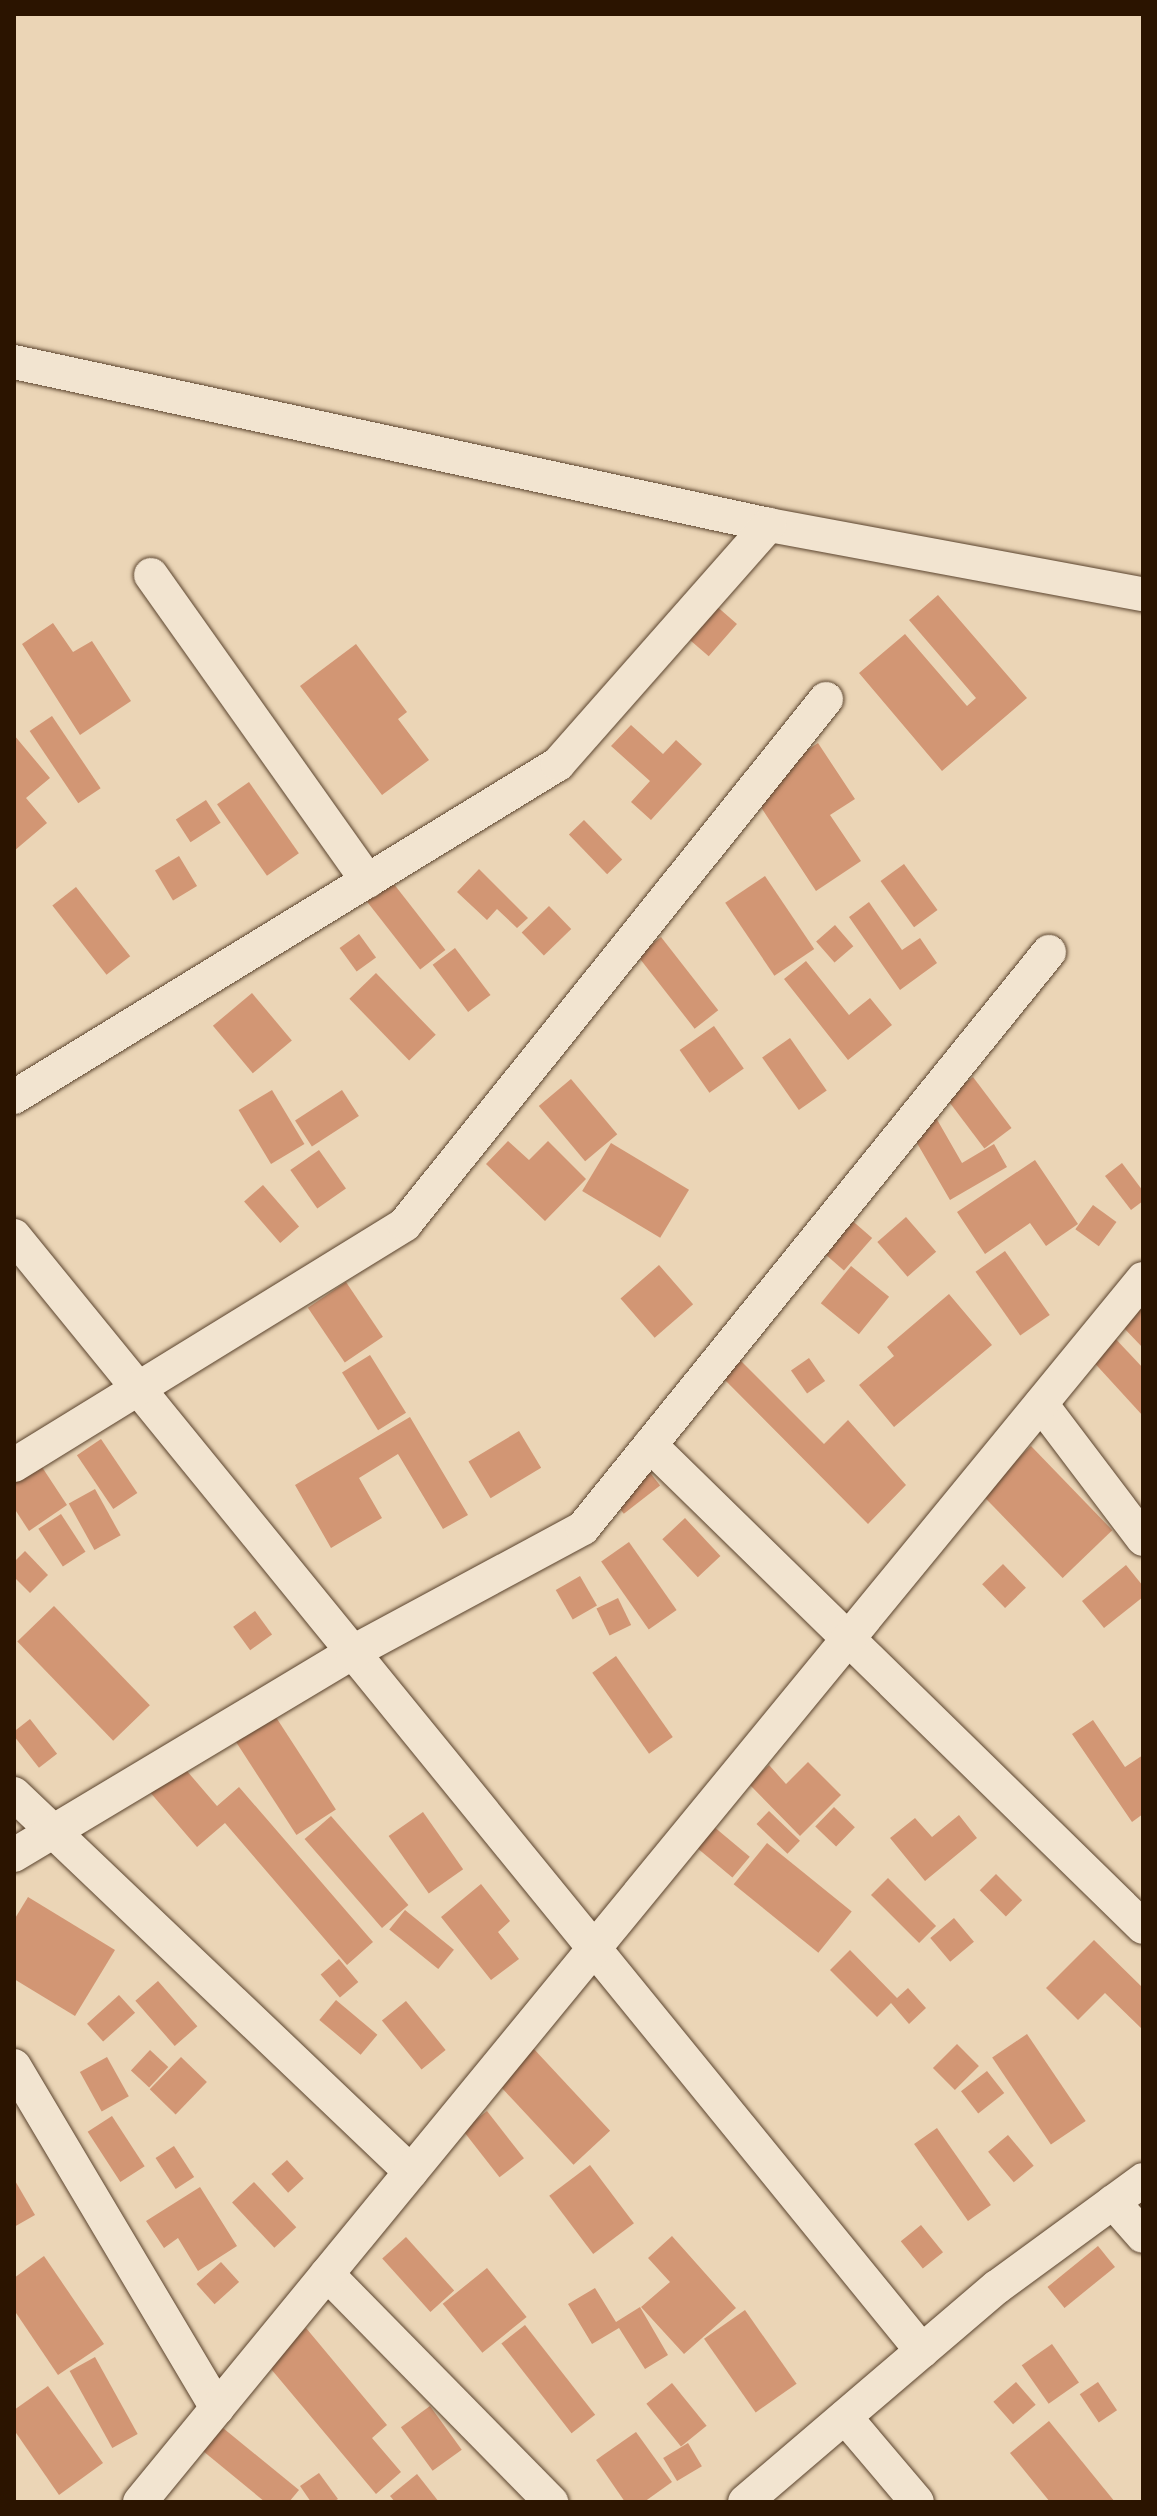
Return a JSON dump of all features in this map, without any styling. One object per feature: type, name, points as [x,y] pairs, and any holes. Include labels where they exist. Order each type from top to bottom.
[{"type":"street","points":[[14,362],[769,525],[1143,594]]},
{"type":"street","points":[[14,1097],[558,764],[769,525]]},
{"type":"street","points":[[151,575],[368,881]]},
{"type":"street","points":[[14,1465],[405,1224],[826,699]]},
{"type":"street","points":[[14,1855],[353,1652],[583,1528],[1049,952]]},
{"type":"street","points":[[14,1236],[922,2351]]},
{"type":"street","points":[[140,2502],[1143,1279]]},
{"type":"street","points":[[1041,1404],[1143,1539]]},
{"type":"street","points":[[650,1445],[1143,1927]]},
{"type":"street","points":[[14,1794],[411,2172]]},
{"type":"street","points":[[14,2066],[217,2408]]},
{"type":"street","points":[[745,2502],[997,2287],[1143,2180]]},
{"type":"street","points":[[1113,2202],[1143,2236]]},
{"type":"street","points":[[327,2274],[551,2502]]},
{"type":"street","points":[[845,2417],[917,2502]]},
{"type":"building","points":[[938,595],[1027,698],[942,771],[859,673],[905,634],[967,706],[976,698],[909,620]]},
{"type":"building","points":[[706,597],[737,624],[709,656],[678,629]]},
{"type":"building","points":[[53,623],[73,652],[92,641],[131,701],[80,735],[22,644]]},
{"type":"building","points":[[356,644],[407,712],[398,719],[429,760],[382,795],[300,686]]},
{"type":"building","points":[[52,716],[101,788],[78,803],[30,731]]},
{"type":"building","points":[[631,725],[663,754],[676,740],[702,764],[651,820],[631,802],[650,781],[611,746]]},
{"type":"building","points":[[14,735],[50,778],[26,798],[47,823],[14,851]]},
{"type":"building","points":[[818,743],[855,799],[830,815],[861,861],[816,891],[749,789]]},
{"type":"building","points":[[249,782],[299,853],[267,876],[217,804]]},
{"type":"building","points":[[206,800],[221,823],[191,842],[176,820]]},
{"type":"building","points":[[584,820],[622,860],[607,874],[569,835]]},
{"type":"building","points":[[179,856],[197,886],[173,900],[155,870]]},
{"type":"building","points":[[904,864],[938,910],[914,927],[881,881]]},
{"type":"building","points":[[479,869],[528,918],[517,928],[497,909],[487,920],[457,892]]},
{"type":"building","points":[[765,876],[814,949],[774,976],[725,903]]},
{"type":"building","points":[[390,879],[445,950],[420,970],[365,899]]},
{"type":"building","points":[[76,887],[130,956],[107,975],[52,905]]},
{"type":"building","points":[[869,902],[902,950],[920,938],[937,963],[900,990],[849,917]]},
{"type":"building","points":[[549,906],[571,929],[544,955],[522,932]]},
{"type":"building","points":[[835,925],[853,946],[835,963],[816,941]]},
{"type":"building","points":[[359,934],[376,957],[357,972],[340,948]]},
{"type":"building","points":[[661,937],[718,1010],[695,1029],[637,955]]},
{"type":"building","points":[[455,948],[491,995],[468,1012],[433,965]]},
{"type":"building","points":[[806,961],[849,1015],[870,998],[892,1025],[848,1060],[784,979]]},
{"type":"building","points":[[376,973],[436,1035],[409,1061],[349,999]]},
{"type":"building","points":[[252,993],[292,1040],[253,1073],[213,1026]]},
{"type":"building","points":[[714,1026],[744,1069],[709,1093],[680,1050]]},
{"type":"building","points":[[790,1038],[827,1090],[799,1110],[762,1058]]},
{"type":"building","points":[[973,1077],[1012,1128],[984,1149],[946,1097]]},
{"type":"building","points":[[571,1079],[617,1134],[585,1161],[539,1106]]},
{"type":"building","points":[[272,1090],[304,1144],[271,1164],[239,1110]]},
{"type":"building","points":[[342,1090],[359,1116],[312,1146],[295,1120]]},
{"type":"building","points":[[935,1116],[962,1163],[994,1144],[1007,1167],[950,1200],[910,1131]]},
{"type":"building","points":[[508,1141],[529,1160],[548,1141],[586,1179],[545,1221],[486,1164]]},
{"type":"building","points":[[611,1143],[689,1190],[660,1238],[582,1191]]},
{"type":"building","points":[[319,1150],[346,1189],[317,1209],[290,1170]]},
{"type":"building","points":[[1035,1160],[1078,1224],[1046,1246],[1030,1223],[985,1254],[957,1212]]},
{"type":"building","points":[[1122,1163],[1143,1191],[1143,1201],[1131,1210],[1105,1176]]},
{"type":"building","points":[[263,1185],[299,1227],[280,1243],[244,1201]]},
{"type":"building","points":[[1093,1205],[1116,1222],[1099,1246],[1075,1229]]},
{"type":"building","points":[[848,1217],[872,1238],[844,1270],[820,1249]]},
{"type":"building","points":[[906,1217],[936,1252],[907,1277],[877,1242]]},
{"type":"building","points":[[1005,1251],[1050,1315],[1020,1336],[976,1272]]},
{"type":"building","points":[[659,1265],[693,1304],[655,1338],[621,1298]]},
{"type":"building","points":[[851,1266],[889,1297],[859,1334],[821,1303]]},
{"type":"building","points":[[346,1282],[383,1337],[345,1362],[308,1308]]},
{"type":"building","points":[[949,1294],[992,1345],[894,1427],[859,1385],[894,1356],[887,1347]]},
{"type":"building","points":[[1143,1306],[1143,1348],[1122,1326]]},
{"type":"building","points":[[1112,1335],[1143,1368],[1143,1416],[1089,1357]]},
{"type":"building","points":[[370,1355],[406,1413],[378,1430],[342,1372]]},
{"type":"building","points":[[736,1356],[824,1444],[848,1420],[906,1485],[868,1524],[718,1373]]},
{"type":"building","points":[[809,1358],[825,1381],[807,1394],[791,1371]]},
{"type":"building","points":[[410,1417],[468,1515],[443,1529],[398,1454],[359,1478],[382,1518],[331,1548],[295,1485]]},
{"type":"building","points":[[519,1431],[541,1468],[491,1498],[468,1461]]},
{"type":"building","points":[[101,1439],[137,1493],[113,1509],[77,1455]]},
{"type":"building","points":[[1031,1446],[1112,1530],[1063,1578],[981,1494]]},
{"type":"building","points":[[641,1461],[660,1485],[624,1514],[605,1489]]},
{"type":"building","points":[[40,1464],[67,1505],[29,1531],[14,1508],[14,1482]]},
{"type":"building","points":[[95,1489],[121,1535],[94,1550],[69,1504]]},
{"type":"building","points":[[61,1514],[86,1552],[63,1566],[38,1529]]},
{"type":"building","points":[[685,1518],[720,1556],[698,1577],[662,1539]]},
{"type":"building","points":[[629,1542],[677,1610],[649,1629],[601,1562]]},
{"type":"building","points":[[25,1551],[48,1575],[30,1593],[14,1577],[14,1562]]},
{"type":"building","points":[[1003,1564],[1026,1588],[1005,1608],[982,1584]]},
{"type":"building","points":[[1126,1565],[1143,1586],[1143,1597],[1104,1628],[1082,1601]]},
{"type":"building","points":[[580,1576],[597,1605],[573,1619],[556,1590]]},
{"type":"building","points":[[618,1598],[631,1625],[610,1635],[596,1609]]},
{"type":"building","points":[[54,1606],[150,1705],[113,1741],[17,1641]]},
{"type":"building","points":[[255,1611],[272,1634],[250,1650],[233,1627]]},
{"type":"building","points":[[616,1656],[673,1737],[649,1754],[592,1673]]},
{"type":"building","points":[[270,1708],[336,1809],[296,1835],[231,1734]]},
{"type":"building","points":[[30,1719],[57,1754],[39,1768],[14,1736],[14,1732]]},
{"type":"building","points":[[1093,1720],[1125,1767],[1143,1755],[1143,1814],[1132,1822],[1072,1734]]},
{"type":"building","points":[[808,1762],[841,1795],[800,1836],[749,1784],[769,1765],[786,1784]]},
{"type":"building","points":[[181,1764],[217,1806],[239,1787],[373,1942],[347,1965],[225,1823],[197,1847],[149,1791]]},
{"type":"building","points":[[834,1807],[855,1827],[836,1847],[815,1826]]},
{"type":"building","points":[[769,1811],[800,1841],[787,1854],[756,1824]]},
{"type":"building","points":[[423,1812],[463,1869],[429,1893],[389,1836]]},
{"type":"building","points":[[959,1815],[977,1838],[925,1881],[890,1838],[915,1818],[932,1837]]},
{"type":"building","points":[[331,1816],[408,1905],[382,1928],[305,1839]]},
{"type":"building","points":[[713,1826],[750,1857],[732,1878],[696,1847]]},
{"type":"building","points":[[767,1843],[852,1912],[818,1953],[734,1884]]},
{"type":"building","points":[[996,1874],[1022,1900],[1006,1916],[980,1890]]},
{"type":"building","points":[[888,1878],[936,1926],[919,1943],[871,1895]]},
{"type":"building","points":[[481,1884],[510,1921],[498,1932],[519,1959],[491,1980],[441,1917]]},
{"type":"building","points":[[28,1897],[115,1950],[75,2016],[14,1979],[14,1920]]},
{"type":"building","points":[[405,1910],[454,1950],[438,1969],[389,1929]]},
{"type":"building","points":[[954,1918],[974,1942],[950,1962],[930,1938]]},
{"type":"building","points":[[1094,1940],[1143,1988],[1143,2030],[1105,1993],[1078,2020],[1046,1988]]},
{"type":"building","points":[[850,1950],[897,1998],[908,1988],[926,2008],[909,2024],[891,2003],[877,2017],[830,1970]]},
{"type":"building","points":[[339,1959],[358,1982],[340,1997],[321,1974]]},
{"type":"building","points":[[158,1981],[197,2026],[175,2046],[135,2001]]},
{"type":"building","points":[[119,1995],[135,2013],[103,2042],[87,2024]]},
{"type":"building","points":[[336,2000],[377,2035],[361,2055],[319,2020]]},
{"type":"building","points":[[406,2001],[446,2050],[422,2069],[382,2021]]},
{"type":"building","points":[[1027,2034],[1086,2121],[1051,2145],[992,2057]]},
{"type":"building","points":[[957,2044],[979,2066],[955,2090],[933,2068]]},
{"type":"building","points":[[533,2048],[610,2131],[573,2165],[496,2082]]},
{"type":"building","points":[[150,2050],[168,2067],[149,2088],[131,2070]]},
{"type":"building","points":[[107,2057],[129,2096],[102,2111],[80,2072]]},
{"type":"building","points":[[181,2057],[207,2082],[176,2114],[150,2089]]},
{"type":"building","points":[[987,2071],[1004,2093],[978,2113],[961,2091]]},
{"type":"building","points":[[487,2111],[524,2158],[500,2177],[463,2130]]},
{"type":"building","points":[[112,2116],[145,2166],[120,2182],[88,2132]]},
{"type":"building","points":[[937,2128],[991,2205],[968,2221],[914,2144]]},
{"type":"building","points":[[1008,2135],[1034,2166],[1014,2182],[988,2152]]},
{"type":"building","points":[[174,2146],[194,2177],[176,2189],[156,2158]]},
{"type":"building","points":[[287,2160],[304,2179],[288,2193],[271,2174]]},
{"type":"building","points":[[590,2165],[634,2223],[593,2254],[549,2196]]},
{"type":"building","points":[[14,2179],[35,2215],[14,2227]]},
{"type":"building","points":[[254,2182],[296,2227],[274,2248],[232,2202]]},
{"type":"building","points":[[200,2187],[237,2246],[198,2271],[178,2238],[164,2248],[146,2221]]},
{"type":"building","points":[[921,2225],[943,2252],[923,2269],[901,2241]]},
{"type":"building","points":[[672,2236],[736,2308],[684,2354],[641,2307],[670,2282],[648,2258]]},
{"type":"building","points":[[406,2237],[454,2291],[430,2312],[382,2258]]},
{"type":"building","points":[[1098,2246],[1115,2267],[1064,2308],[1047,2287]]},
{"type":"building","points":[[44,2256],[104,2344],[58,2375],[14,2310],[14,2278]]},
{"type":"building","points":[[221,2262],[239,2282],[215,2304],[196,2284]]},
{"type":"building","points":[[487,2268],[527,2317],[482,2353],[443,2304]]},
{"type":"building","points":[[595,2288],[616,2322],[640,2307],[668,2355],[645,2369],[619,2328],[592,2344],[568,2304]]},
{"type":"building","points":[[745,2310],[797,2384],[756,2412],[704,2339]]},
{"type":"building","points":[[525,2325],[595,2415],[572,2433],[501,2343]]},
{"type":"building","points":[[306,2328],[387,2425],[372,2438],[401,2472],[376,2494],[266,2363]]},
{"type":"building","points":[[1052,2344],[1079,2383],[1049,2404],[1022,2365]]},
{"type":"building","points":[[95,2357],[138,2434],[112,2448],[70,2371]]},
{"type":"building","points":[[1016,2382],[1036,2405],[1013,2424],[993,2402]]},
{"type":"building","points":[[1098,2382],[1117,2410],[1099,2422],[1080,2394]]},
{"type":"building","points":[[672,2383],[707,2426],[681,2447],[646,2404]]},
{"type":"building","points":[[48,2386],[103,2463],[59,2495],[14,2430],[14,2410]]},
{"type":"building","points":[[430,2406],[462,2450],[433,2471],[401,2427]]},
{"type":"building","points":[[1049,2421],[1115,2502],[1050,2502],[1010,2453]]},
{"type":"building","points":[[223,2428],[299,2490],[289,2502],[265,2502],[203,2451]]},
{"type":"building","points":[[636,2432],[672,2482],[644,2502],[625,2502],[596,2460]]},
{"type":"building","points":[[688,2443],[702,2466],[677,2481],[663,2458]]},
{"type":"building","points":[[319,2473],[338,2499],[333,2502],[311,2502],[300,2486]]},
{"type":"building","points":[[417,2474],[439,2502],[395,2502],[390,2496]]}]
